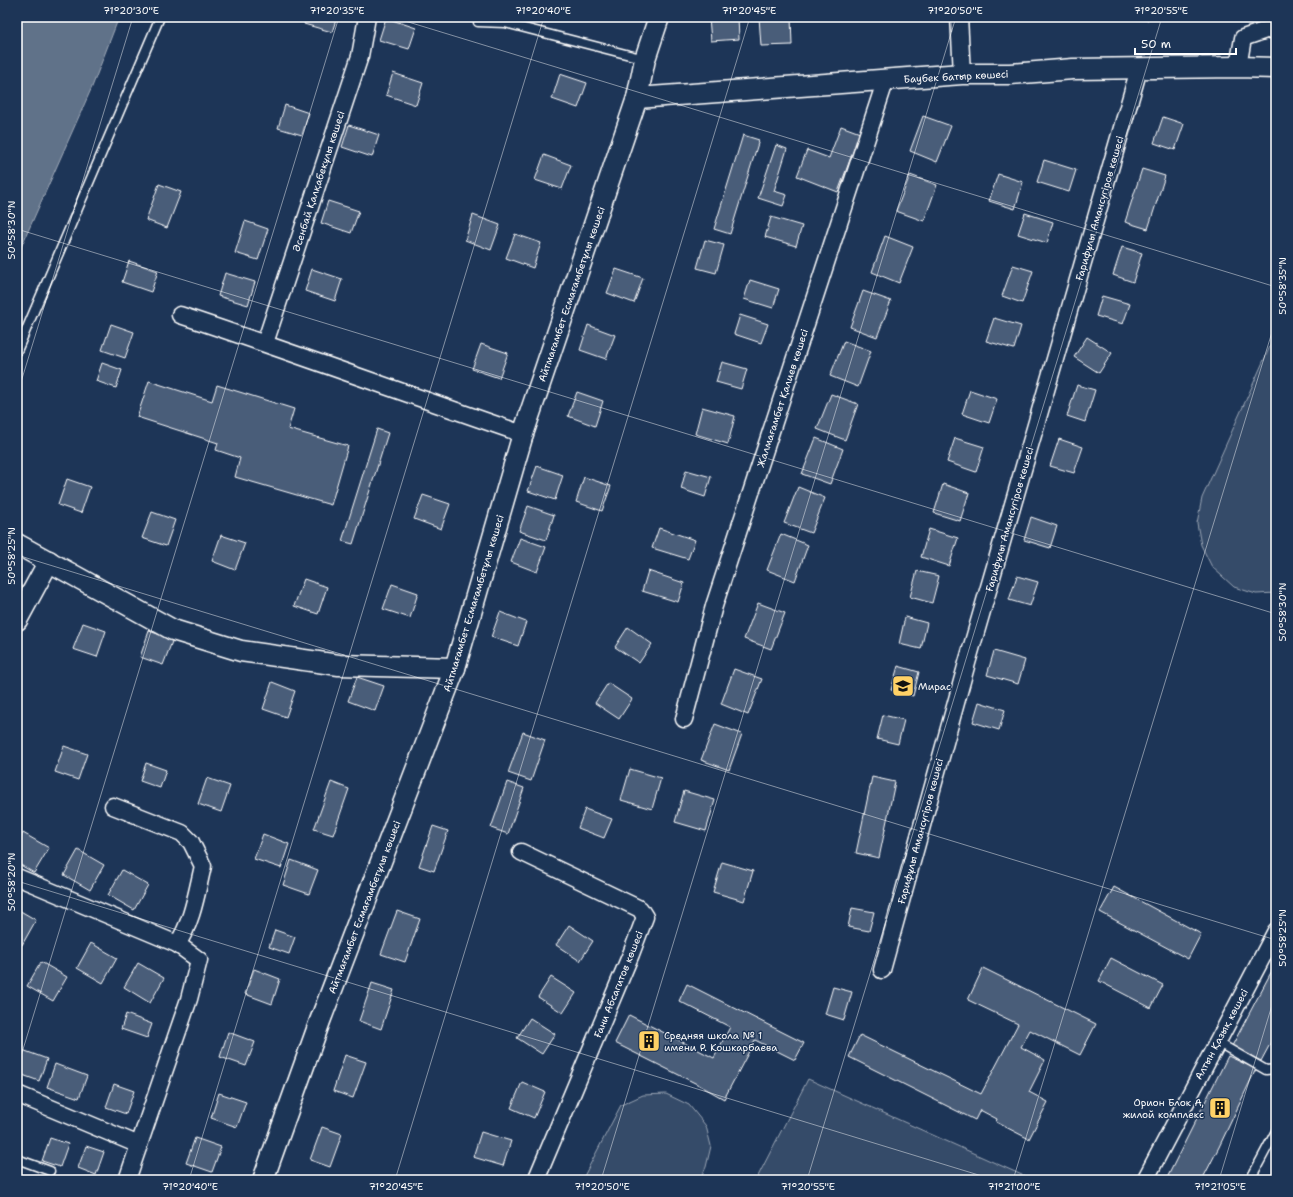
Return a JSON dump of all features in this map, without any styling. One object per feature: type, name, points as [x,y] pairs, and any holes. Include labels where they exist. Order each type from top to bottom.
[{"type":"street","name":"Әсенбай Қалқабекұлы көшесі","points":[[265,343],[360,56],[367,17]]},
{"type":"street","name":"Айтмағамбет Есмағамбетұлы көшесі","points":[[263,1180],[320,1021],[455,668],[524,434],[637,98],[645,59],[659,17]]},
{"type":"street","points":[[959,17],[962,74]]},
{"type":"street","points":[[1238,67],[1243,38],[1266,30],[1276,29]]},
{"type":"street","name":"Баубек батыр көшесі","points":[[637,98],[962,74],[1010,74],[1073,69],[1276,68]]},
{"type":"street","name":"Ғарифұлы Амансүгіров көшесі","points":[[882,970],[967,663],[1139,69]]},
{"type":"street","name":"Жалмағамбет Қалиев көшесі","points":[[684,719],[714,606],[886,79]]},
{"type":"street","points":[[180,315],[265,343],[396,391],[524,434]]},
{"type":"street","points":[[17,544],[173,630],[241,651],[339,665],[455,668]]},
{"type":"street","points":[[17,620],[49,562]]},
{"type":"street","points":[[113,806],[182,833],[191,842],[203,866],[188,922],[183,936],[177,944]]},
{"type":"street","name":"Ғани Абсагитов көшесі","points":[[521,852],[640,909],[645,917],[536,1180]]},
{"type":"street","points":[[17,877],[177,944],[199,960],[189,999],[126,1180]]},
{"type":"street","name":"Алтын Қазық көшесі","points":[[1145,1180],[1276,932]]},
{"type":"street","points":[[17,1094],[139,1144]]},
{"type":"lane","points":[[17,350],[160,17]]},
{"type":"lane","points":[[478,22],[505,23],[645,59]]},
{"type":"lane","points":[[1217,1042],[1266,1070],[1276,1069]]},
{"type":"lane","points":[[1250,1180],[1276,1131]]},
{"type":"lane","points":[[17,1159],[50,1171]]},
{"type":"shaded area","points":[[17,17],[119,17],[92,87],[17,256]]},
{"type":"shaded area","points":[[1276,333],[1276,593],[1256,594],[1234,587],[1212,567],[1201,545],[1197,523],[1202,498]]},
{"type":"shaded area","points":[[808,1079],[1033,1180],[756,1180]]},
{"type":"shaded area","points":[[666,1094],[689,1105],[706,1126],[711,1146],[706,1167],[700,1180],[582,1180],[621,1105],[643,1095]]},
{"type":"building","points":[[306,17],[337,17],[332,32],[304,24]]},
{"type":"building","points":[[709,17],[738,17],[739,39],[711,41]]},
{"type":"building","points":[[759,17],[791,17],[792,45],[761,46]]},
{"type":"building","points":[[1122,17],[1148,17],[1148,20],[1122,19]]},
{"type":"building","points":[[386,18],[416,28],[409,49],[379,40]]},
{"type":"building","points":[[393,73],[423,83],[416,105],[386,95]]},
{"type":"building","points":[[560,74],[587,83],[578,108],[552,99]]},
{"type":"building","points":[[285,105],[309,113],[302,135],[278,128]]},
{"type":"building","points":[[923,116],[951,126],[937,162],[910,151]]},
{"type":"building","points":[[1163,117],[1184,124],[1175,150],[1154,143]]},
{"type":"building","points":[[349,125],[379,135],[372,157],[342,147]]},
{"type":"building","points":[[841,126],[860,133],[838,192],[797,176],[807,150],[829,158]]},
{"type":"building","points":[[743,135],[759,140],[730,234],[714,229]]},
{"type":"building","points":[[776,145],[787,149],[774,191],[787,195],[783,206],[758,198]]},
{"type":"building","points":[[544,155],[571,165],[562,189],[535,180]]},
{"type":"building","points":[[1044,160],[1076,170],[1069,192],[1037,182]]},
{"type":"building","points":[[1142,169],[1165,176],[1148,229],[1125,222]]},
{"type":"building","points":[[998,174],[1023,182],[1015,209],[989,201]]},
{"type":"building","points":[[910,175],[937,185],[924,221],[896,211]]},
{"type":"building","points":[[159,184],[181,192],[167,228],[146,220]]},
{"type":"building","points":[[328,201],[359,211],[351,233],[321,223]]},
{"type":"building","points":[[1025,213],[1053,222],[1047,243],[1018,234]]},
{"type":"building","points":[[473,215],[500,225],[491,250],[465,240]]},
{"type":"building","points":[[771,217],[802,226],[796,246],[765,237]]},
{"type":"building","points":[[245,221],[268,229],[258,260],[235,253]]},
{"type":"building","points":[[515,234],[541,243],[533,268],[506,258]]},
{"type":"building","points":[[885,236],[913,247],[899,283],[872,272]]},
{"type":"building","points":[[705,240],[724,245],[716,273],[697,268]]},
{"type":"building","points":[[1122,247],[1142,253],[1133,282],[1113,275]]},
{"type":"building","points":[[129,261],[158,271],[151,292],[122,282]]},
{"type":"building","points":[[1013,265],[1033,271],[1022,303],[1002,296]]},
{"type":"building","points":[[312,269],[342,279],[335,301],[305,291]]},
{"type":"building","points":[[616,269],[643,278],[634,303],[607,293]]},
{"type":"building","points":[[225,273],[255,282],[248,305],[218,296]]},
{"type":"building","points":[[750,280],[779,289],[773,308],[744,299]]},
{"type":"building","points":[[863,291],[891,301],[877,337],[850,327]]},
{"type":"building","points":[[1102,296],[1130,304],[1123,324],[1096,316]]},
{"type":"building","points":[[740,315],[768,324],[761,343],[734,334]]},
{"type":"building","points":[[994,318],[1021,326],[1014,349],[986,341]]},
{"type":"building","points":[[111,324],[134,332],[125,358],[102,350]]},
{"type":"building","points":[[588,325],[615,335],[606,359],[580,350]]},
{"type":"building","points":[[1087,337],[1112,353],[1099,373],[1074,357]]},
{"type":"building","points":[[844,341],[871,351],[858,387],[830,376]]},
{"type":"building","points":[[481,344],[508,353],[499,378],[472,369]]},
{"type":"building","points":[[722,362],[747,369],[741,389],[716,382]]},
{"type":"building","points":[[102,363],[122,370],[116,388],[96,381]]},
{"type":"building","points":[[149,381],[212,401],[217,385],[294,409],[288,429],[348,446],[331,505],[235,477],[240,458],[216,450],[218,443],[137,417]]},
{"type":"building","points":[[1077,385],[1095,390],[1085,422],[1067,416]]},
{"type":"building","points":[[970,390],[997,399],[989,423],[962,414]]},
{"type":"building","points":[[577,392],[603,401],[595,426],[568,416]]},
{"type":"building","points":[[831,394],[858,404],[845,440],[817,429]]},
{"type":"building","points":[[702,407],[735,416],[728,444],[695,434]]},
{"type":"building","points":[[377,429],[388,433],[353,544],[342,541]]},
{"type":"building","points":[[816,438],[843,449],[830,484],[802,474]]},
{"type":"building","points":[[955,438],[984,447],[976,472],[947,462]]},
{"type":"building","points":[[1059,439],[1083,447],[1074,473],[1050,466]]},
{"type":"building","points":[[537,466],[563,475],[555,500],[528,491]]},
{"type":"building","points":[[686,470],[711,477],[705,497],[681,489]]},
{"type":"building","points":[[584,477],[611,486],[602,511],[576,502]]},
{"type":"building","points":[[67,479],[90,487],[81,513],[58,505]]},
{"type":"building","points":[[943,484],[969,493],[960,521],[934,513]]},
{"type":"building","points":[[798,487],[825,498],[811,533],[784,523]]},
{"type":"building","points":[[423,495],[450,504],[441,529],[414,519]]},
{"type":"building","points":[[528,506],[554,515],[546,540],[519,531]]},
{"type":"building","points":[[152,512],[175,520],[166,546],[142,538]]},
{"type":"building","points":[[1031,517],[1057,526],[1050,548],[1024,540]]},
{"type":"building","points":[[659,528],[695,540],[688,559],[652,548]]},
{"type":"building","points":[[929,529],[958,538],[949,566],[921,557]]},
{"type":"building","points":[[781,534],[808,545],[795,581],[767,570]]},
{"type":"building","points":[[221,535],[245,543],[235,570],[212,561]]},
{"type":"building","points":[[520,538],[546,547],[537,572],[511,562]]},
{"type":"building","points":[[648,571],[684,583],[678,602],[642,591]]},
{"type":"building","points":[[917,571],[939,576],[932,603],[910,597]]},
{"type":"building","points":[[1017,576],[1038,582],[1030,606],[1009,600]]},
{"type":"building","points":[[304,579],[327,587],[318,614],[294,606]]},
{"type":"building","points":[[392,584],[418,593],[410,618],[383,609]]},
{"type":"building","points":[[758,603],[785,613],[771,649],[744,639]]},
{"type":"building","points":[[500,612],[526,622],[518,646],[491,637]]},
{"type":"building","points":[[905,617],[927,623],[921,649],[899,644]]},
{"type":"building","points":[[83,623],[106,631],[97,657],[73,649]]},
{"type":"building","points":[[628,627],[652,644],[639,663],[615,647]]},
{"type":"building","points":[[149,631],[173,639],[163,665],[140,657]]},
{"type":"building","points":[[994,651],[1025,660],[1018,684],[987,675]]},
{"type":"building","points":[[898,666],[919,672],[913,696],[891,690]]},
{"type":"building","points":[[734,669],[762,679],[748,715],[721,704]]},
{"type":"building","points":[[357,677],[384,686],[375,711],[348,701]]},
{"type":"building","points":[[272,682],[295,691],[286,717],[263,709]]},
{"type":"building","points":[[608,683],[632,699],[619,719],[595,703]]},
{"type":"building","points":[[979,702],[1005,710],[999,730],[973,722]]},
{"type":"building","points":[[883,715],[904,720],[898,744],[877,739]]},
{"type":"building","points":[[715,724],[742,734],[729,770],[701,760]]},
{"type":"building","points":[[523,732],[545,740],[531,781],[508,773]]},
{"type":"building","points":[[64,746],[87,754],[78,780],[55,772]]},
{"type":"building","points":[[146,763],[166,770],[160,788],[140,781]]},
{"type":"building","points":[[630,769],[661,778],[652,809],[621,800]]},
{"type":"building","points":[[872,777],[895,782],[879,858],[856,853]]},
{"type":"building","points":[[207,778],[230,786],[221,812],[198,804]]},
{"type":"building","points":[[331,782],[349,789],[333,835],[314,829]]},
{"type":"building","points":[[507,782],[524,788],[508,834],[491,828]]},
{"type":"building","points":[[684,791],[715,800],[706,831],[675,822]]},
{"type":"building","points":[[585,809],[612,819],[604,838],[578,828]]},
{"type":"building","points":[[433,826],[448,831],[434,871],[419,866]]},
{"type":"building","points":[[23,833],[49,848],[34,873],[17,863],[17,843]]},
{"type":"building","points":[[263,834],[289,844],[281,868],[254,859]]},
{"type":"building","points":[[78,850],[104,865],[90,890],[64,875]]},
{"type":"building","points":[[291,860],[318,870],[309,894],[283,885]]},
{"type":"building","points":[[722,862],[753,871],[744,901],[713,892]]},
{"type":"building","points":[[122,870],[148,885],[134,910],[108,895]]},
{"type":"building","points":[[1114,887],[1201,934],[1188,959],[1100,912]]},
{"type":"building","points":[[852,908],[874,912],[869,931],[848,927]]},
{"type":"building","points":[[17,909],[36,920],[22,945],[17,942]]},
{"type":"building","points":[[397,911],[420,919],[405,962],[381,954]]},
{"type":"building","points":[[569,925],[593,941],[580,961],[556,945]]},
{"type":"building","points":[[275,930],[295,937],[289,954],[269,947]]},
{"type":"building","points":[[91,943],[117,958],[103,983],[77,968]]},
{"type":"building","points":[[1111,958],[1163,985],[1151,1008],[1099,981]]},
{"type":"building","points":[[41,962],[67,977],[53,1001],[27,986]]},
{"type":"building","points":[[138,963],[164,978],[150,1003],[124,987]]},
{"type":"building","points":[[1276,963],[1276,1033],[1261,1061],[1232,1046]]},
{"type":"building","points":[[983,968],[1096,1024],[1080,1055],[1030,1030],[1021,1047],[1045,1060],[1029,1092],[1048,1102],[1029,1139],[996,1122],[997,1119],[980,1110],[975,1120],[849,1057],[860,1035],[981,1094],[1018,1024],[968,1000]]},
{"type":"building","points":[[254,969],[280,979],[272,1004],[245,994]]},
{"type":"building","points":[[551,977],[576,993],[563,1013],[538,997]]},
{"type":"building","points":[[372,983],[394,990],[381,1029],[359,1021]]},
{"type":"building","name":"Средняя школа № 1 имени Р. Кошкарбаева","points":[[687,984],[804,1043],[795,1060],[755,1040],[724,1099],[615,1043],[629,1015],[714,1058],[730,1027],[679,1001]]},
{"type":"building","points":[[833,987],[852,992],[844,1020],[825,1014]]},
{"type":"building","points":[[126,1014],[152,1024],[147,1038],[121,1029]]},
{"type":"building","points":[[530,1018],[555,1034],[542,1054],[517,1038]]},
{"type":"building","points":[[228,1032],[255,1042],[246,1066],[220,1057]]},
{"type":"building","points":[[17,1048],[47,1059],[39,1081],[17,1073]]},
{"type":"building","points":[[345,1055],[366,1062],[353,1098],[333,1091]]},
{"type":"building","name":"Орион Блок А, жилой комплекс","points":[[1228,1056],[1256,1069],[1219,1147],[1202,1180],[1166,1180]]},
{"type":"building","points":[[55,1064],[87,1076],[79,1098],[47,1087]]},
{"type":"building","points":[[522,1082],[545,1092],[534,1118],[511,1108]]},
{"type":"building","points":[[114,1084],[134,1091],[126,1114],[106,1107]]},
{"type":"building","points":[[219,1093],[246,1102],[237,1127],[211,1118]]},
{"type":"building","points":[[322,1127],[342,1134],[330,1167],[310,1160]]},
{"type":"building","points":[[481,1132],[511,1141],[503,1166],[473,1157]]},
{"type":"building","points":[[50,1138],[68,1144],[60,1167],[42,1161]]},
{"type":"building","points":[[195,1138],[221,1147],[212,1172],[186,1163]]},
{"type":"building","points":[[86,1146],[104,1152],[96,1175],[78,1168]]},
{"type":"place","name":"Мирас","points":[[903,686]]},
{"type":"place","name":"Средняя школа № 1 имени Р. Кошкарбаева","points":[[649,1041]]},
{"type":"place","name":"Орион Блок А, жилой комплекс","points":[[1220,1108]]}]
